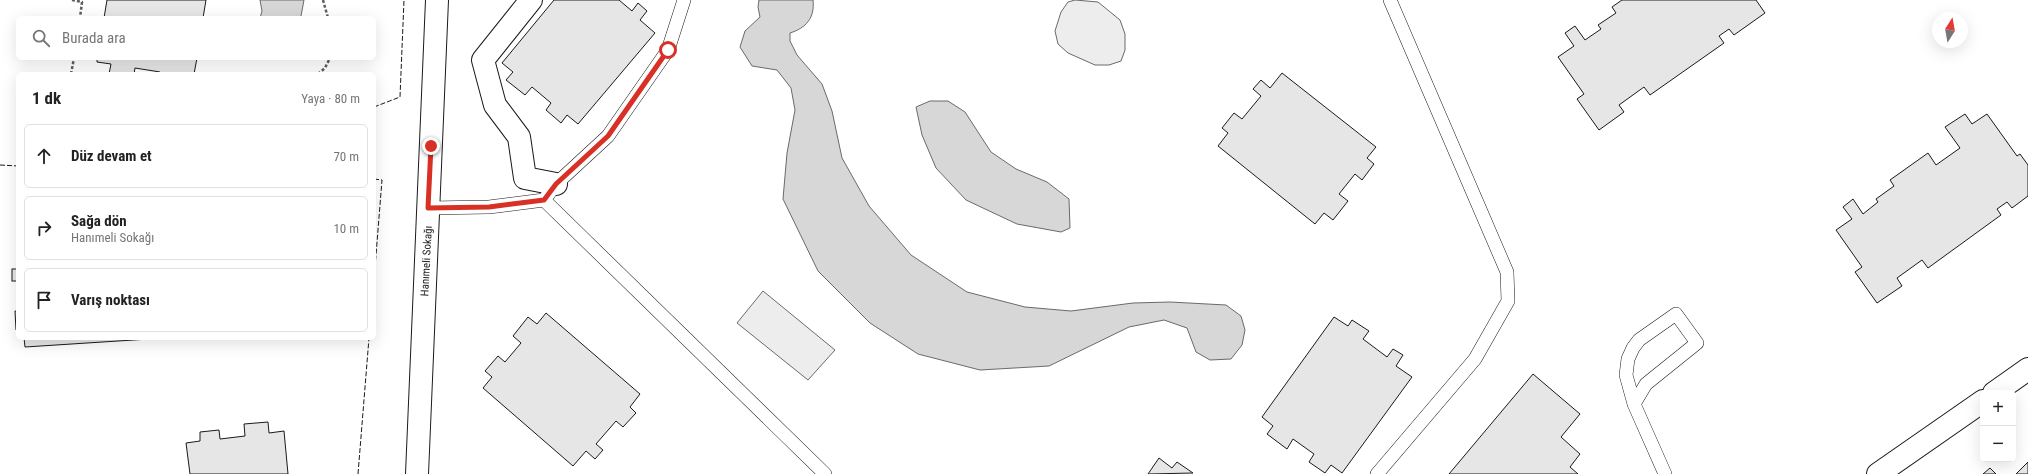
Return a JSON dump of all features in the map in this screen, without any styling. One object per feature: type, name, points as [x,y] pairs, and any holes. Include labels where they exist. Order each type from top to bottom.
[{"type":"street","name":"Hanımeli Sokağı","points":[[417,474],[437,0]]},
{"type":"street","points":[[531,0],[483,60],[495,105],[519,137],[525,178],[550,192]]},
{"type":"street","points":[[1998,390],[2028,369]]},
{"type":"street","points":[[1878,474],[1980,403]]},
{"type":"lane","points":[[428,208],[489,207],[550,192],[608,136],[668,50],[684,0]]},
{"type":"lane","points":[[1377,474],[1475,359],[1508,301],[1507,272],[1390,0]]},
{"type":"lane","points":[[550,192],[825,474]]},
{"type":"lane","points":[[1634,404],[1646,384],[1697,343],[1676,314],[1639,340],[1633,348],[1626,375],[1634,404],[1665,474]]},
{"type":"path","points":[[72,0],[82,2],[80,16]]},
{"type":"path","points":[[323,0],[327,16]]},
{"type":"path","points":[[71,72],[74,60]]},
{"type":"path","points":[[320,72],[325,68],[329,60]]},
{"type":"shaded area","points":[[260,0],[304,0],[301,16],[261,16],[262,11]]},
{"type":"shaded area","points":[[759,0],[813,0],[811,17],[805,25],[790,33],[790,41],[797,55],[822,84],[832,111],[842,158],[869,206],[911,255],[967,292],[1025,307],[1071,311],[1133,303],[1170,302],[1226,305],[1241,316],[1245,330],[1242,345],[1231,359],[1210,360],[1196,352],[1187,328],[1164,320],[1129,327],[1049,366],[980,370],[918,354],[870,323],[818,271],[783,199],[787,153],[795,110],[791,88],[777,70],[752,66],[740,47],[745,31],[760,17],[758,7]]},
{"type":"shaded area","points":[[1075,0],[1098,2],[1120,20],[1125,34],[1125,50],[1121,61],[1109,65],[1095,65],[1068,53],[1058,44],[1055,31],[1061,12],[1068,2]]},
{"type":"shaded area","points":[[930,101],[948,101],[965,112],[991,152],[1016,169],[1047,182],[1069,199],[1070,228],[1061,232],[1017,224],[966,200],[936,168],[922,135],[916,107]]},
{"type":"shaded area","points":[[763,291],[835,350],[808,380],[737,323]]},
{"type":"building","points":[[107,0],[206,0],[203,16],[104,16]]},
{"type":"building","points":[[554,0],[619,0],[632,11],[638,3],[647,11],[640,20],[655,33],[578,124],[567,115],[561,123],[546,110],[551,103],[532,87],[525,95],[506,80],[513,72],[502,63]]},
{"type":"building","points":[[1622,0],[1756,0],[1765,13],[1734,35],[1729,29],[1719,36],[1724,43],[1650,95],[1644,87],[1619,105],[1624,112],[1599,130],[1577,99],[1584,94],[1558,57],[1574,46],[1565,33],[1575,26],[1585,40],[1601,29],[1598,25],[1616,13],[1612,7]]},
{"type":"building","points":[[97,60],[197,60],[194,72],[160,72],[135,68],[134,72],[109,72],[111,64],[97,62]]},
{"type":"building","points":[[1282,73],[1376,147],[1367,158],[1374,164],[1362,180],[1355,174],[1339,194],[1348,201],[1333,220],[1324,213],[1315,224],[1218,146],[1228,133],[1222,128],[1234,113],[1242,119],[1261,96],[1253,89],[1261,80],[1270,88]]},
{"type":"building","points":[[1965,114],[1972,124],[1987,114],[2017,156],[2020,154],[2028,165],[2028,196],[2012,208],[2007,202],[1997,209],[2001,215],[1928,268],[1922,260],[1897,278],[1902,286],[1877,303],[1855,272],[1862,267],[1836,230],[1852,219],[1843,207],[1853,199],[1863,214],[1878,202],[1876,199],[1894,186],[1890,180],[1928,153],[1936,165],[1960,148],[1945,127]]},
{"type":"building","points":[[12,269],[16,269],[16,281],[12,281]]},
{"type":"building","points":[[546,313],[640,394],[630,407],[636,413],[623,427],[616,421],[596,444],[603,450],[595,459],[586,451],[573,466],[483,388],[492,377],[485,371],[498,356],[505,362],[521,343],[513,336],[528,317],[537,324]]},
{"type":"building","points":[[1334,317],[1348,326],[1352,320],[1369,331],[1363,339],[1387,357],[1393,349],[1403,355],[1396,366],[1412,377],[1342,473],[1331,465],[1325,473],[1309,462],[1314,454],[1293,439],[1287,449],[1267,434],[1273,426],[1262,417]]},
{"type":"building","points":[[24,340],[134,340],[25,347]]},
{"type":"building","points":[[1533,374],[1580,414],[1561,437],[1580,454],[1570,467],[1578,474],[1449,474]]},
{"type":"building","points":[[268,422],[269,433],[284,431],[288,474],[190,474],[186,443],[200,441],[200,432],[219,430],[220,439],[245,436],[244,424]]},
{"type":"building","points":[[1159,458],[1172,468],[1177,462],[1193,473],[1148,474]]},
{"type":"building","points":[[2028,462],[2028,474],[2016,474]]},
{"type":"building","points":[[1990,468],[1996,474],[1983,474]]},
{"type":"fence","points":[[376,106],[400,97],[404,0]]},
{"type":"fence","points":[[0,165],[16,166]]},
{"type":"fence","points":[[376,179],[382,180],[376,255]]},
{"type":"fence","points":[[358,474],[369,340]]},
{"type":"route","points":[[431,146],[428,208],[489,207],[544,200],[556,184],[608,136],[668,50]]}]
